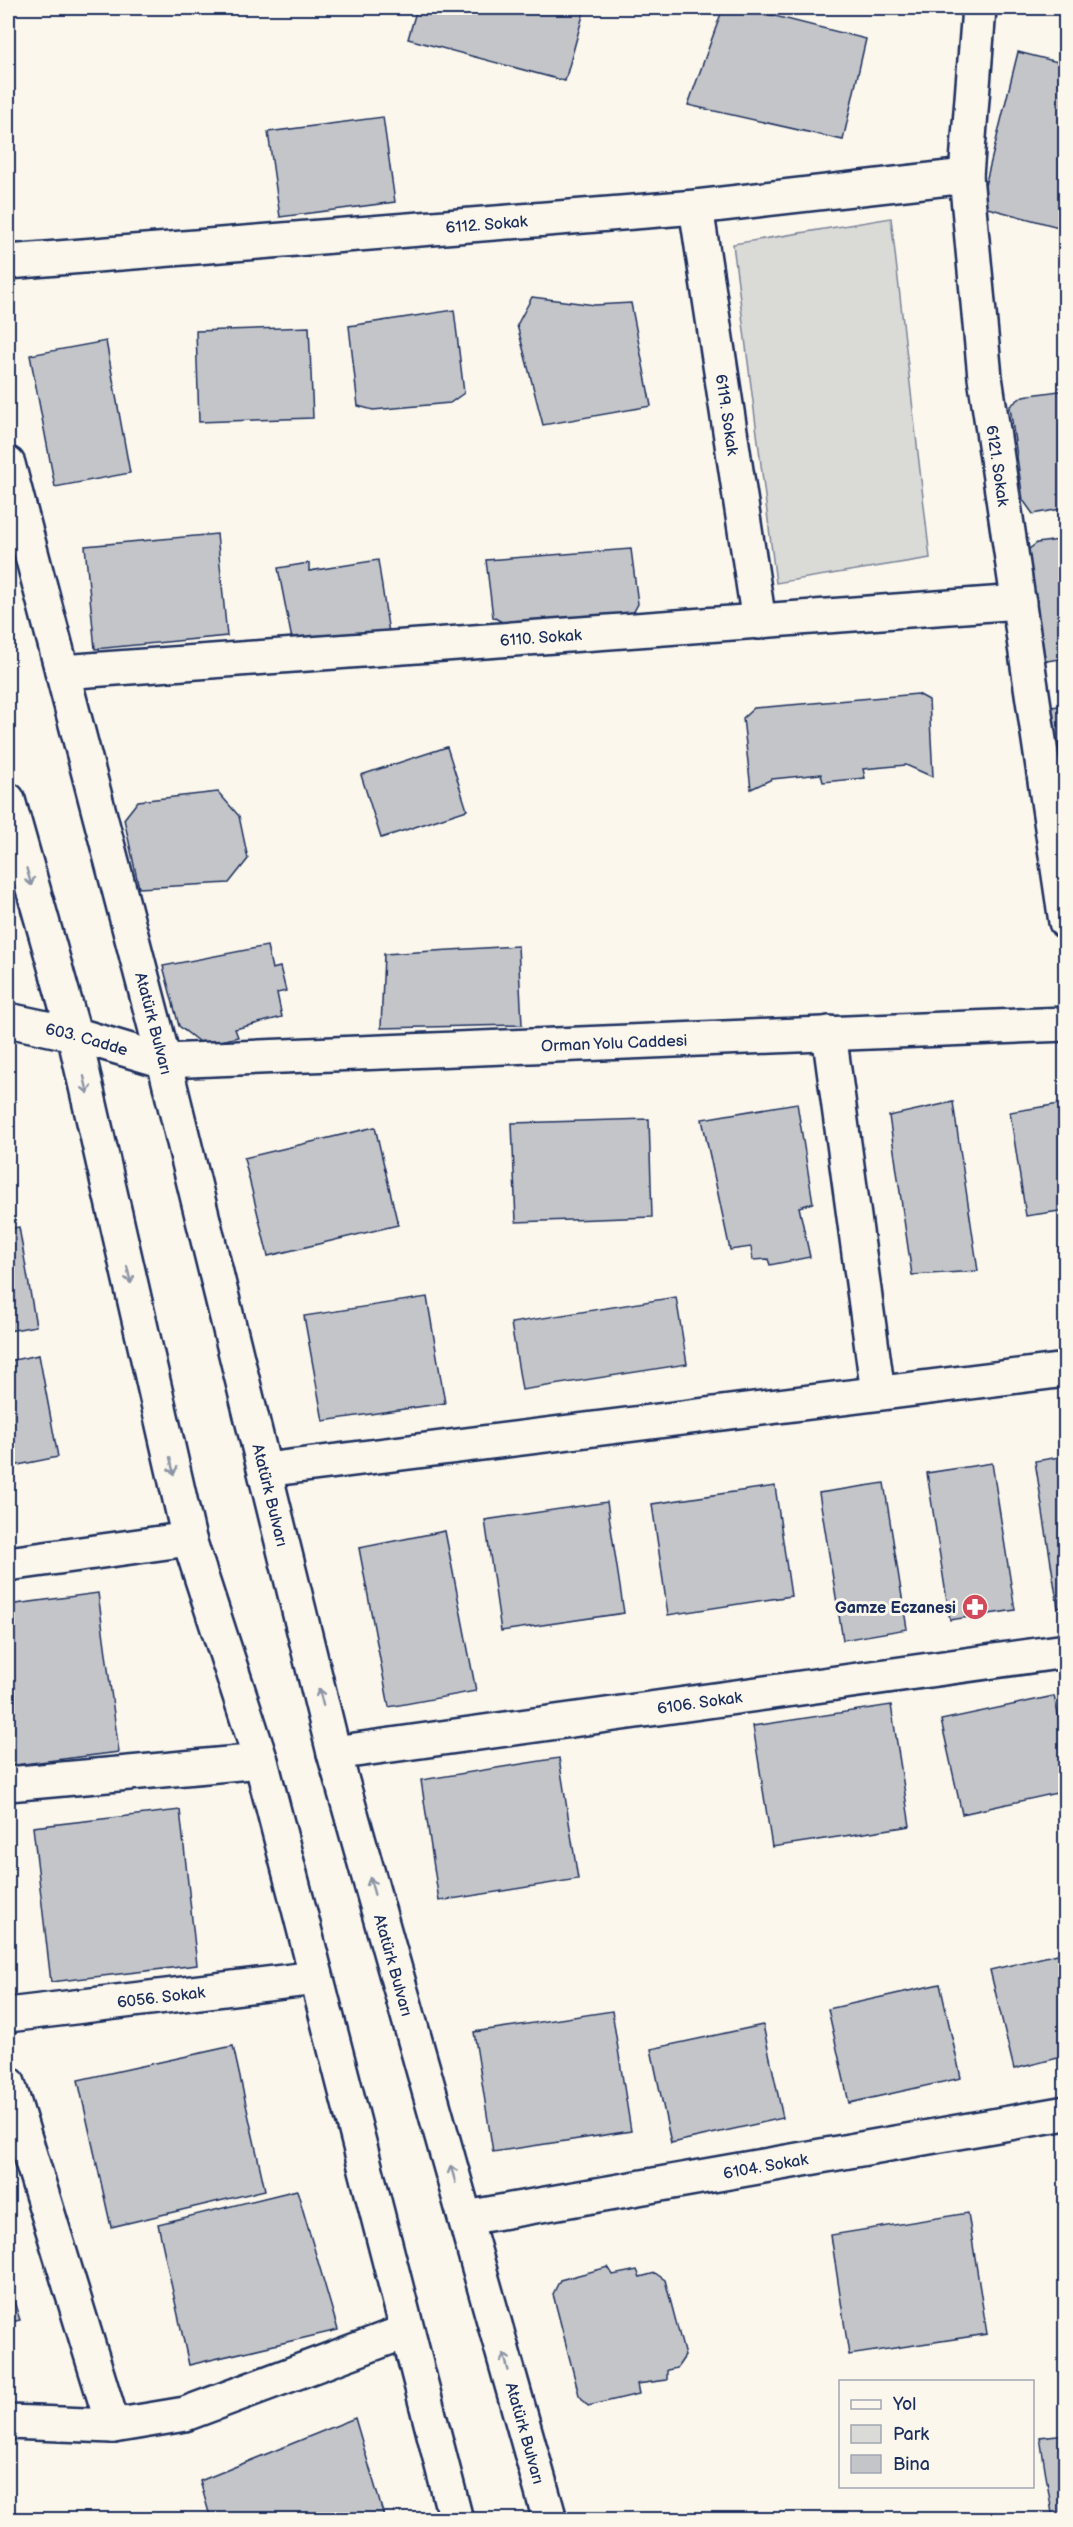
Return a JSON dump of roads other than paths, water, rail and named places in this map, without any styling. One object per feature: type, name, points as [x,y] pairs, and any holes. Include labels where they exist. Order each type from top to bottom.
[{"type":"street","name":"6121. Sokak","points":[[980,8],[966,176],[985,377],[1065,922]]},
{"type":"street","name":"6112. Sokak","points":[[8,262],[696,207],[966,176]]},
{"type":"street","name":"6119. Sokak","points":[[696,207],[759,622]]},
{"type":"street","name":"Atatürk Bulvarı","points":[[8,464],[164,1061],[334,1753],[550,2520]]},
{"type":"street","name":"6110. Sokak","points":[[62,672],[1019,602]]},
{"type":"street","points":[[8,800],[74,1034],[189,1539],[261,1761],[456,2520]]},
{"type":"street","name":"603. Cadde","points":[[8,1020],[74,1034],[164,1061]]},
{"type":"street","name":"Orman Yolu Caddesi","points":[[164,1061],[1065,1024]]},
{"type":"street","points":[[829,1033],[878,1394]]},
{"type":"street","points":[[265,1470],[1065,1370]]},
{"type":"street","points":[[8,1564],[189,1539]]},
{"type":"street","name":"6106. Sokak","points":[[334,1753],[1065,1651]]},
{"type":"street","points":[[8,1784],[261,1761]]},
{"type":"street","name":"6056. Sokak","points":[[8,2015],[316,1978]]},
{"type":"street","points":[[8,2083],[112,2426]]},
{"type":"street","name":"6104. Sokak","points":[[466,2218],[1065,2113]]},
{"type":"street","points":[[8,2422],[112,2426],[185,2414],[408,2331]]},
{"type":"place","name":"Gamze Eczanesi","points":[[975,1607]]}]
